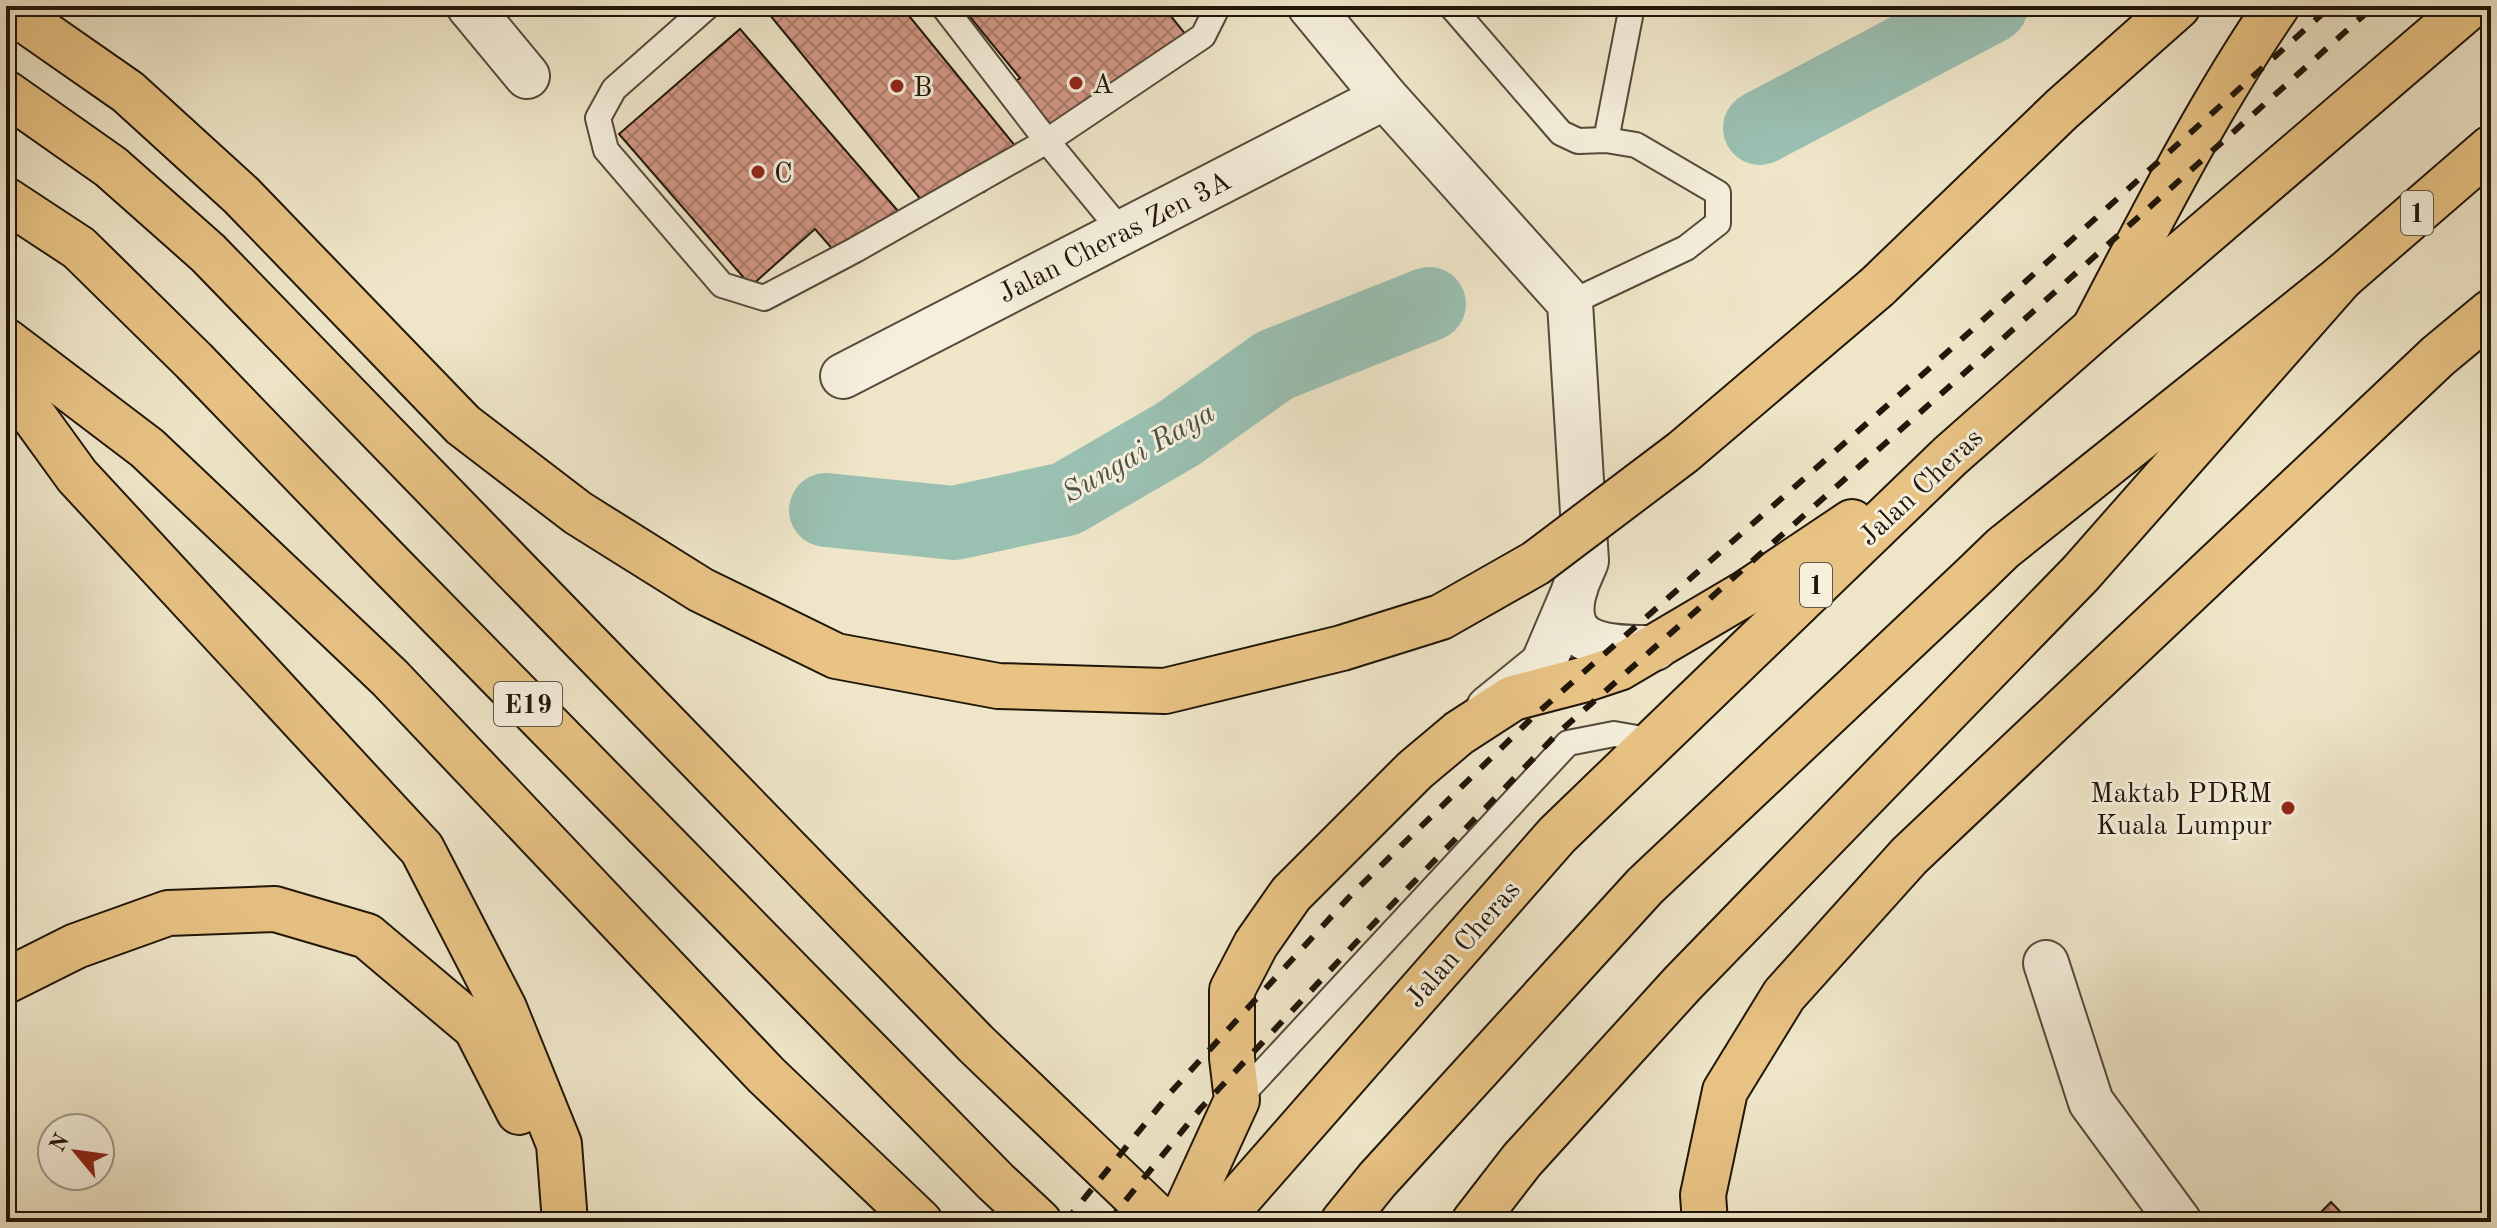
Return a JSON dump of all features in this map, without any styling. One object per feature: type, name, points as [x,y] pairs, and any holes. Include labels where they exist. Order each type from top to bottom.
[{"type":"highway","points":[[6,7],[128,92],[241,195],[463,425],[578,513],[701,590],[836,656],[998,686],[1165,691],[1342,648],[1441,617],[1536,563],[1683,452],[1877,287],[2062,109],[2178,6]]},
{"type":"highway","points":[[2094,329],[2160,204],[2252,42],[2277,6]]},
{"type":"highway","name":"Jalan Cheras","points":[[1218,1222],[1557,835],[1950,456],[2470,6]]},
{"type":"highway","points":[[6,93],[111,167],[208,253],[976,1044],[1162,1222]]},
{"type":"highway","name":"1","points":[[1343,1222],[1377,1180],[1645,886],[2003,548],[2342,277],[2491,148]]},
{"type":"highway","name":"E19","points":[[6,200],[79,248],[194,361],[996,1182],[1039,1222]]},
{"type":"highway","points":[[1474,1222],[1522,1160],[1682,984],[2081,573],[2342,277]]},
{"type":"highway","points":[[1705,1222],[1703,1195],[1725,1091],[1784,995],[1909,856],[2438,356],[2491,312]]},
{"type":"highway","points":[[6,341],[147,448],[390,678],[766,1075],[920,1222]]},
{"type":"highway","points":[[6,378],[77,476],[422,849],[504,1008],[559,1144],[565,1222]]},
{"type":"highway","points":[[1181,1222],[1237,1100],[1232,1058],[1232,990],[1256,944],[1291,894],[1415,770],[1459,733],[1513,698],[1597,676],[1655,648],[1746,593],[1950,456]]},
{"type":"highway","points":[[6,981],[76,946],[168,913],[275,909],[367,936],[476,1028],[534,1141],[543,1222]]},
{"type":"highway","points":[[1353,1222],[1377,1180]]},
{"type":"street","points":[[469,6],[527,76]]},
{"type":"street","points":[[1310,6],[1385,97],[1570,303],[1586,561],[1573,595],[1571,620],[1580,634],[1593,644],[1655,648]]},
{"type":"street","name":"Jalan Cheras Zen 3A","points":[[843,376],[1385,97]]},
{"type":"street","points":[[1459,733],[1543,664],[1586,561]]},
{"type":"street","points":[[2046,963],[2091,1102],[2179,1222]]},
{"type":"lane","points":[[708,6],[614,89],[598,118],[606,150],[722,285],[764,298],[1047,141],[1203,36],[1218,6]]},
{"type":"lane","points":[[943,6],[1122,232]]},
{"type":"lane","points":[[1451,6],[1561,133],[1578,141],[1606,140],[1636,145],[1718,193],[1718,223],[1686,248],[1570,303]]},
{"type":"lane","points":[[1606,140],[1632,6]]},
{"type":"lane","points":[[1237,1100],[1568,743],[1614,734],[1654,741]]},
{"type":"building","name":"B","points":[[779,6],[901,6],[1025,158],[984,192],[968,173],[927,207],[769,14]]},
{"type":"building","name":"A","points":[[961,6],[1163,6],[1190,40],[1058,149],[1007,88],[1020,78]]},
{"type":"building","name":"C","points":[[740,29],[898,211],[842,260],[815,229],[751,286],[619,134]]},
{"type":"building","points":[[2331,1202],[2350,1222],[2311,1222]]},
{"type":"waterway","name":"Sungai Raya","points":[[1760,128],[1991,6]]},
{"type":"waterway","name":"Sungai Raya","points":[[826,510],[954,523],[1066,499],[1178,434],[1275,365],[1429,304]]},
{"type":"railway","points":[[1065,1222],[1171,1092],[1352,894],[1535,715],[1923,374],[2331,6]]},
{"type":"railway","points":[[1108,1222],[1201,1108],[1558,733],[2374,6]]},
{"type":"place","name":"A","points":[[1076,83]]},
{"type":"place","name":"B","points":[[897,86]]},
{"type":"place","name":"C","points":[[758,172]]},
{"type":"place","name":"Maktab PDRM Kuala Lumpur","points":[[2288,808]]}]
